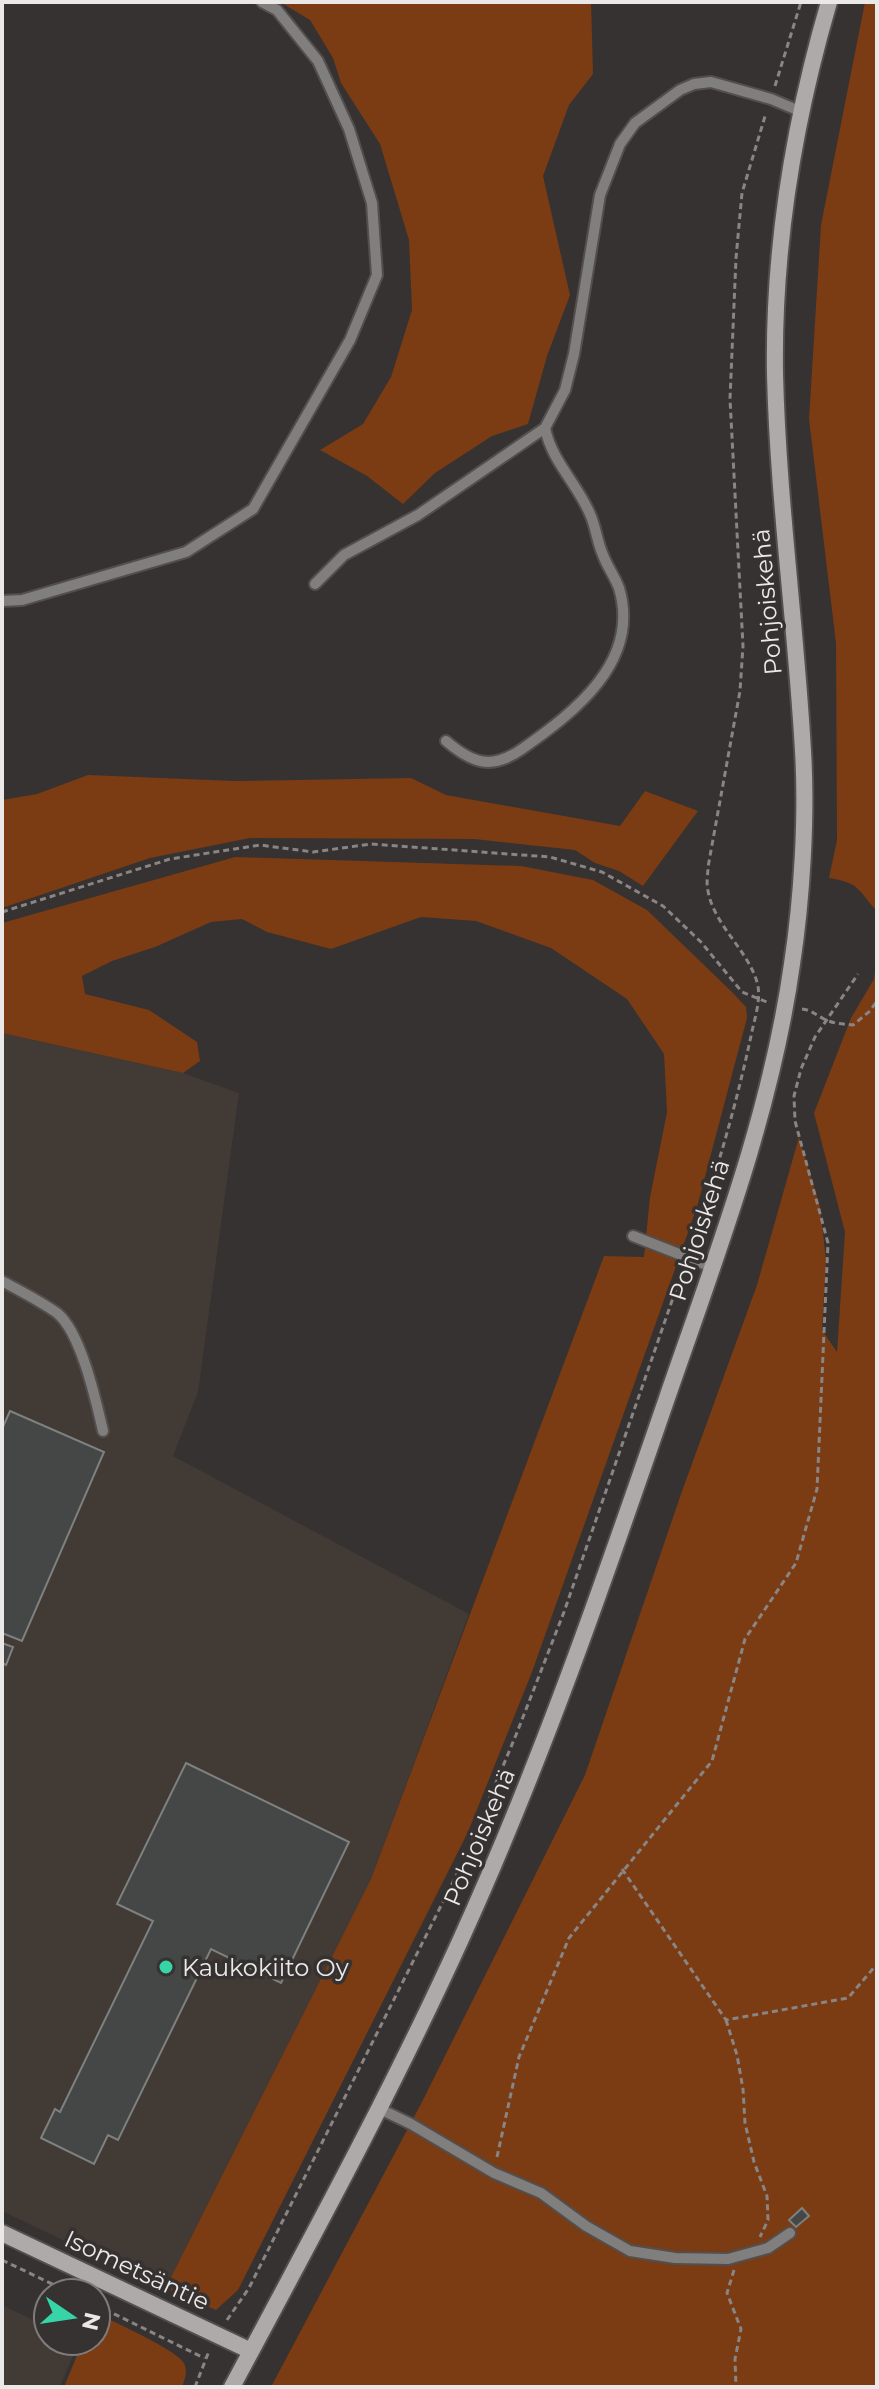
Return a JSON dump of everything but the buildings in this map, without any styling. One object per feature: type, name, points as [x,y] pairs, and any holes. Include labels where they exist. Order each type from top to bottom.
[{"type":"main road","name":"Pohjoiskehä","points":[[232,2387],[378,2108],[460,1943],[547,1737],[712,1267],[771,1076],[793,963],[800,883],[803,758],[775,371],[779,265],[788,187],[812,59],[829,2]]},
{"type":"main road","name":"Isometsäntie","points":[[2,2233],[251,2351]]},
{"type":"lane","points":[[2,601],[22,600],[186,552],[253,509],[350,340],[377,275],[372,203],[349,129],[318,61],[277,10],[262,2]]},
{"type":"lane","points":[[315,584],[344,555],[418,515],[545,428],[565,390],[574,354],[600,195],[620,144],[635,123],[653,107],[694,84],[711,82],[771,99],[802,112]]},
{"type":"lane","points":[[446,741],[464,756],[481,763],[507,759],[541,736],[594,689],[614,663],[624,627],[619,588],[602,554],[590,513],[548,446],[545,428]]},
{"type":"lane","points":[[633,1236],[712,1267]]},
{"type":"lane","points":[[2,1281],[59,1315],[70,1330],[92,1384],[103,1431]]},
{"type":"lane","points":[[378,2108],[494,2173],[541,2193],[586,2226],[630,2251],[675,2258],[728,2259],[768,2248],[790,2233]]},
{"type":"path","points":[[195,2387],[217,2334],[249,2288],[461,1866],[516,1735],[564,1612],[708,1198],[740,1085],[758,1000],[758,985],[752,969],[714,909],[707,890],[708,867],[740,691],[743,646],[730,399],[736,258],[742,193],[801,2]]},
{"type":"path","points":[[2,912],[170,859],[260,845],[313,852],[371,844],[550,857],[602,872],[663,906],[701,942],[742,992],[758,1000]]},
{"type":"path","points":[[494,2173],[519,2057],[569,1938],[712,1761],[745,1639],[796,1563],[817,1489],[828,1243],[795,1121],[794,1096],[801,1069],[825,1020],[858,974]]},
{"type":"path","points":[[825,1020],[853,1025],[877,1001]]},
{"type":"path","points":[[622,1869],[726,2020],[739,2067],[745,2123],[754,2162],[767,2196],[768,2220],[746,2254],[727,2293],[741,2329],[735,2359],[736,2387]]},
{"type":"path","points":[[726,2020],[848,1998],[877,1964]]},
{"type":"path","points":[[2,2260],[38,2277]]},
{"type":"path","points":[[112,2313],[205,2359]]},
{"type":"shaded area","points":[[280,2],[591,2],[593,74],[569,105],[543,176],[570,295],[547,356],[528,424],[492,436],[435,473],[403,504],[367,476],[320,450],[363,424],[391,377],[412,310],[409,240],[380,144],[341,83],[333,58],[310,20]]},
{"type":"shaded area","points":[[865,2],[877,2],[877,911],[853,885],[829,878],[837,840],[836,643],[809,419],[821,225]]},
{"type":"shaded area","points":[[88,775],[235,781],[411,778],[446,795],[620,826],[645,791],[698,811],[643,886],[575,850],[474,839],[250,838],[150,858],[2,908],[2,800],[37,794]]},
{"type":"shaded area","points":[[235,857],[521,866],[593,880],[647,910],[746,1007],[747,1018],[697,1207],[532,1672],[468,1832],[238,2290],[216,2310],[165,2289],[371,1879],[604,1256],[644,1257],[650,1197],[667,1112],[664,1054],[627,999],[551,948],[476,921],[421,917],[331,949],[267,932],[242,919],[211,922],[82,976],[85,994],[149,1010],[197,1042],[200,1061],[183,1073],[2,1033],[2,923]]},
{"type":"shaded area","points":[[877,958],[877,2387],[271,2387],[423,2100],[585,1775],[681,1494],[757,1285],[799,1137],[820,1207],[826,1260],[822,1330],[837,1352],[845,1232],[814,1113],[851,1018],[874,979]]},
{"type":"shaded area","points":[[2,1033],[183,1073],[239,1093],[198,1392],[173,1456],[469,1614],[371,1879],[165,2289],[2,2211]]},
{"type":"shaded area","points":[[2,2305],[32,2319],[32,2357],[72,2357],[60,2387],[2,2387]]},
{"type":"shaded area","points":[[112,2321],[179,2357],[186,2369],[182,2387],[64,2387],[76,2357],[112,2357]]},
{"type":"place","name":"Kaukokiito Oy","points":[[166,1967]]}]
